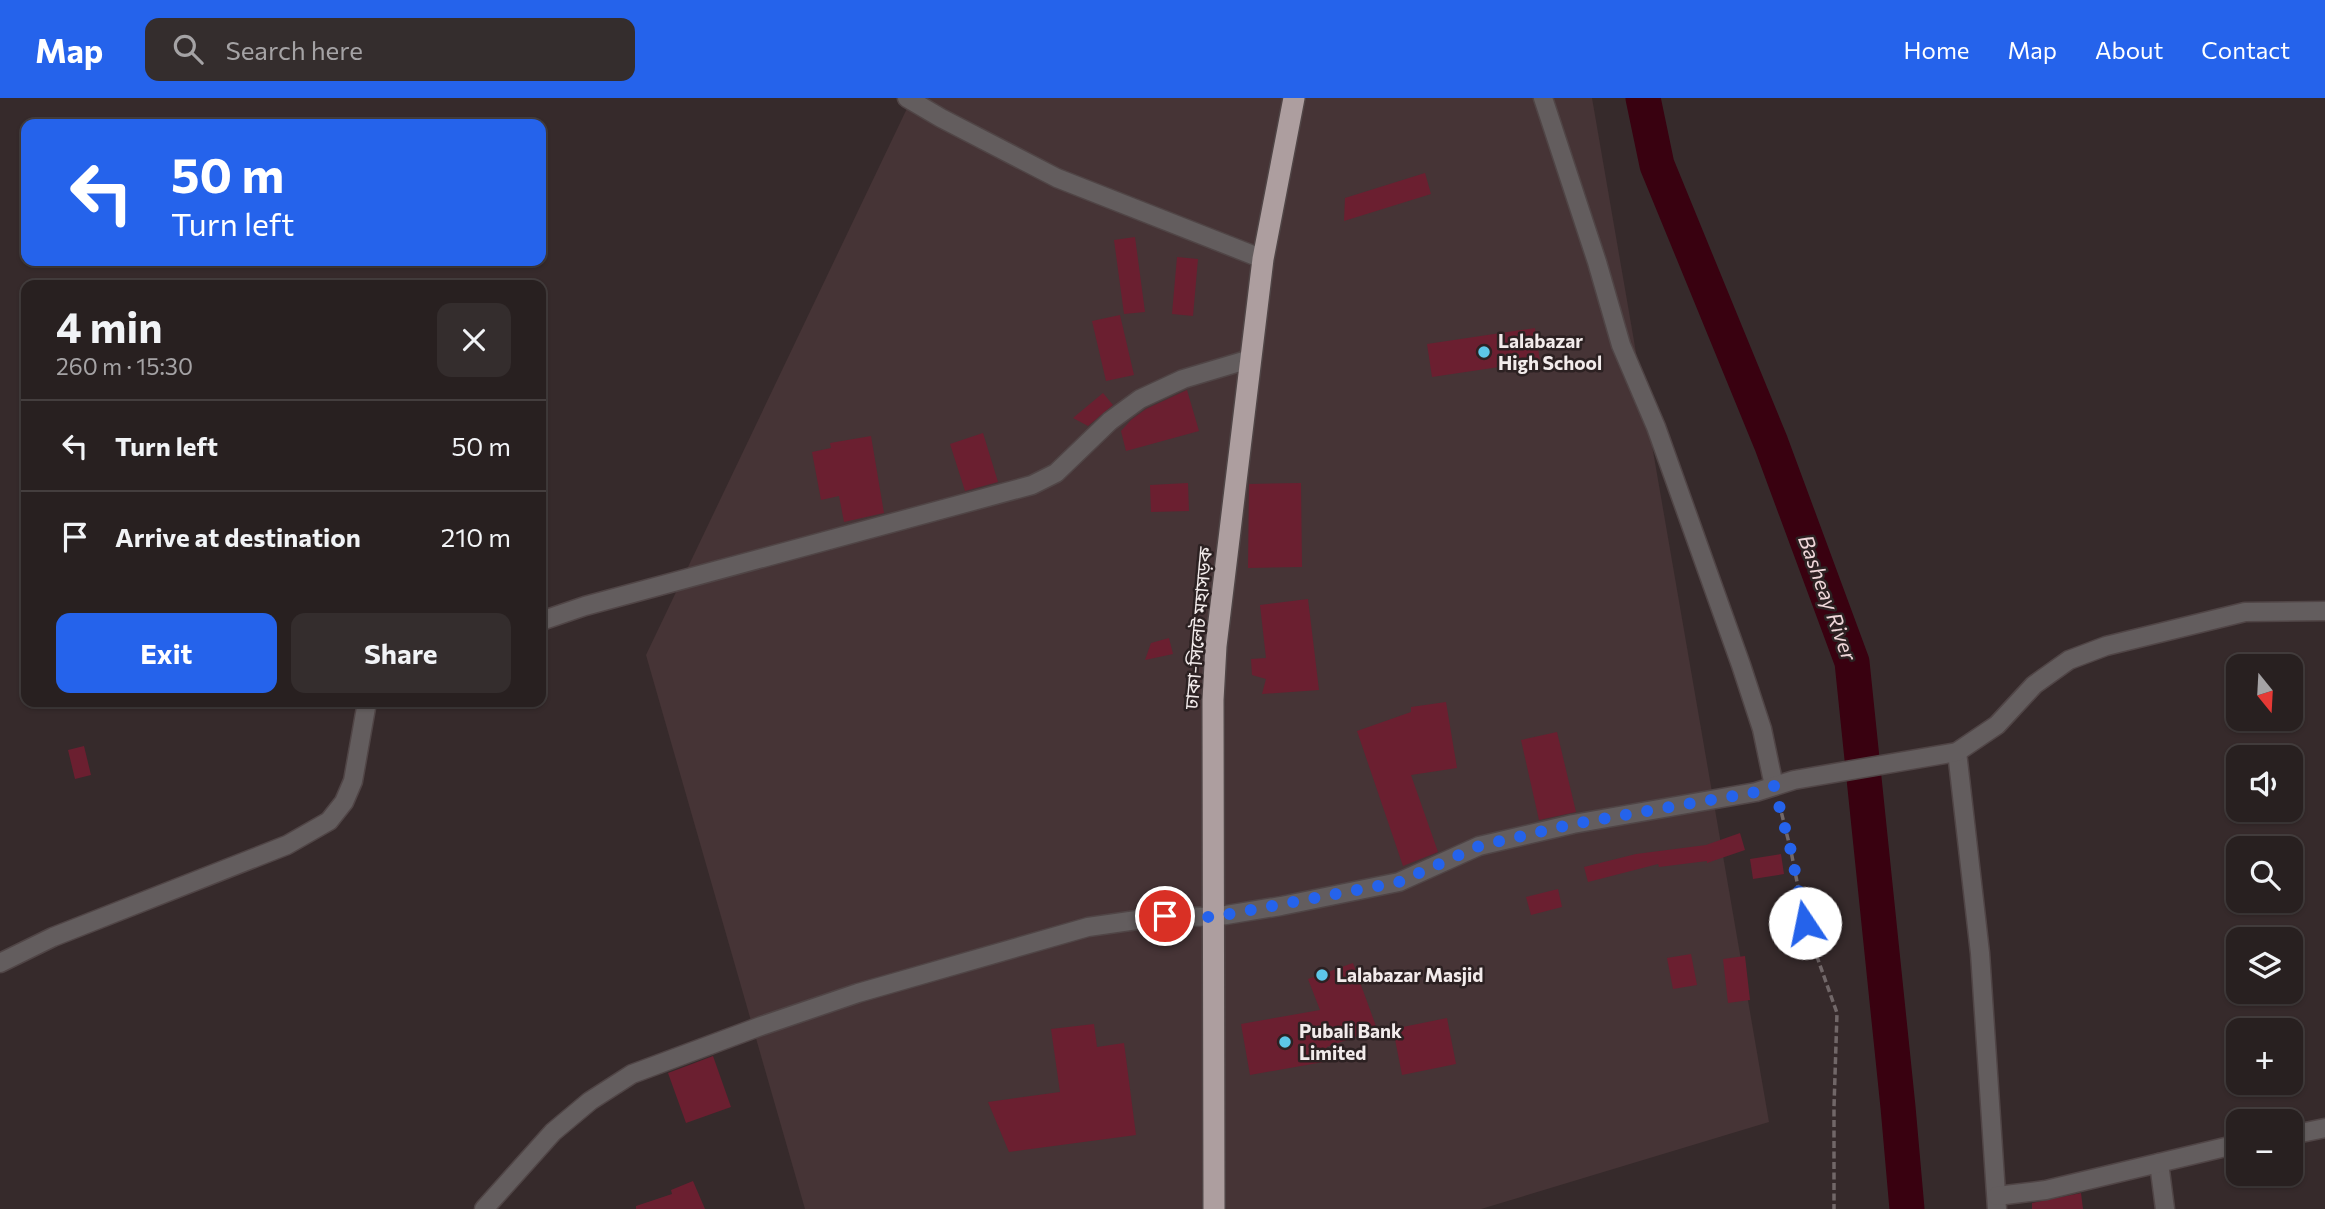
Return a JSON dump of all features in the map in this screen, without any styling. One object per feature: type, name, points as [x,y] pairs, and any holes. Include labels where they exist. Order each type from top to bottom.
[{"type":"highway","name":"ঢাকা-সিলেট মহাসড়ক","points":[[1214,1209],[1213,700],[1216,646],[1263,259],[1294,98]]},
{"type":"street","points":[[907,98],[1057,178],[1263,259]]},
{"type":"street","points":[[1543,98],[1597,261],[1621,345],[1656,426],[1741,665],[1762,729],[1774,786]]},
{"type":"street","points":[[546,619],[584,606],[1032,485],[1056,473],[1110,421],[1140,399],[1183,379],[1250,359]]},
{"type":"street","points":[[484,1209],[553,1132],[590,1101],[632,1074],[858,993],[1088,927],[1165,916],[1214,917],[1399,882],[1479,846],[1573,824],[1756,792],[1794,780],[1957,752],[1997,724],[2034,685],[2069,660],[2106,646],[2245,612],[2325,611]]},
{"type":"street","points":[[0,963],[53,937],[287,845],[329,821],[344,802],[353,781],[366,707]]},
{"type":"street","points":[[1957,752],[1980,953],[1997,1203],[2226,1147]]},
{"type":"street","points":[[2303,1133],[2325,1128]]},
{"type":"street","points":[[2159,1163],[2165,1209]]},
{"type":"path","points":[[1774,786],[1791,851],[1805,923],[1837,1013],[1834,1209]]},
{"type":"shaded area","points":[[912,98],[1592,98],[1769,1122],[1481,1209],[805,1209],[646,655]]},
{"type":"building","points":[[1425,173],[1431,194],[1344,221],[1345,198]]},
{"type":"building","points":[[1135,237],[1145,312],[1124,314],[1114,240]]},
{"type":"building","points":[[1177,257],[1198,259],[1193,316],[1172,314]]},
{"type":"building","points":[[1120,315],[1134,375],[1106,381],[1092,321]]},
{"type":"building","name":"Lalabazar High School","points":[[1535,328],[1540,361],[1432,377],[1427,344]]},
{"type":"building","points":[[1187,390],[1199,431],[1126,451],[1121,431],[1131,420],[1146,409]]},
{"type":"building","points":[[1103,393],[1113,405],[1088,426],[1073,418]]},
{"type":"building","points":[[983,433],[998,482],[965,491],[950,444]]},
{"type":"building","points":[[871,436],[884,513],[844,522],[839,496],[821,500],[812,452],[831,448],[830,443]]},
{"type":"building","points":[[1188,483],[1189,511],[1151,512],[1150,485]]},
{"type":"building","points":[[1301,483],[1302,567],[1248,568],[1249,484]]},
{"type":"building","points":[[1308,599],[1319,690],[1262,694],[1266,679],[1252,675],[1251,659],[1266,658],[1260,605]]},
{"type":"building","points":[[1169,638],[1173,654],[1145,660],[1151,643]]},
{"type":"building","points":[[1446,702],[1457,768],[1411,775],[1438,852],[1403,866],[1357,731],[1411,712],[1411,707]]},
{"type":"building","points":[[1557,732],[1576,812],[1539,820],[1521,740]]},
{"type":"building","points":[[84,746],[91,775],[75,779],[68,750]]},
{"type":"building","points":[[1740,833],[1745,850],[1707,863],[1659,867],[1658,864],[1588,882],[1584,867],[1636,854],[1706,845]]},
{"type":"building","points":[[1781,854],[1784,874],[1753,879],[1750,859]]},
{"type":"building","points":[[1558,889],[1562,907],[1531,915],[1526,897]]},
{"type":"building","points":[[1691,954],[1697,985],[1673,989],[1667,958]]},
{"type":"building","points":[[1745,956],[1750,1000],[1728,1003],[1723,959]]},
{"type":"building","points":[[1353,963],[1377,1029],[1327,1047],[1329,1061],[1250,1075],[1241,1024],[1320,1010],[1308,979]]},
{"type":"building","points":[[1447,1018],[1456,1064],[1402,1075],[1393,1029]]},
{"type":"building","points":[[1094,1024],[1097,1047],[1124,1043],[1136,1135],[1009,1152],[988,1102],[1060,1092],[1051,1029]]},
{"type":"building","points":[[713,1056],[731,1107],[686,1123],[668,1073]]},
{"type":"building","points":[[693,1181],[705,1209],[636,1209],[636,1206],[672,1194],[671,1190]]},
{"type":"building","points":[[2081,1193],[2083,1209],[2032,1209],[2032,1203]]},
{"type":"waterway","name":"Basheay River","points":[[1643,98],[1657,165],[1771,443],[1852,662],[1907,1209]]},
{"type":"place","name":"Lalabazar High School","points":[[1484,352]]},
{"type":"place","name":"Lalabazar Masjid","points":[[1322,975]]},
{"type":"place","name":"Pubali Bank Limited","points":[[1285,1042]]},
{"type":"route","points":[[1165,916],[1214,917],[1399,882],[1479,846],[1573,824],[1756,792],[1774,786],[1791,851],[1805,923]]}]
